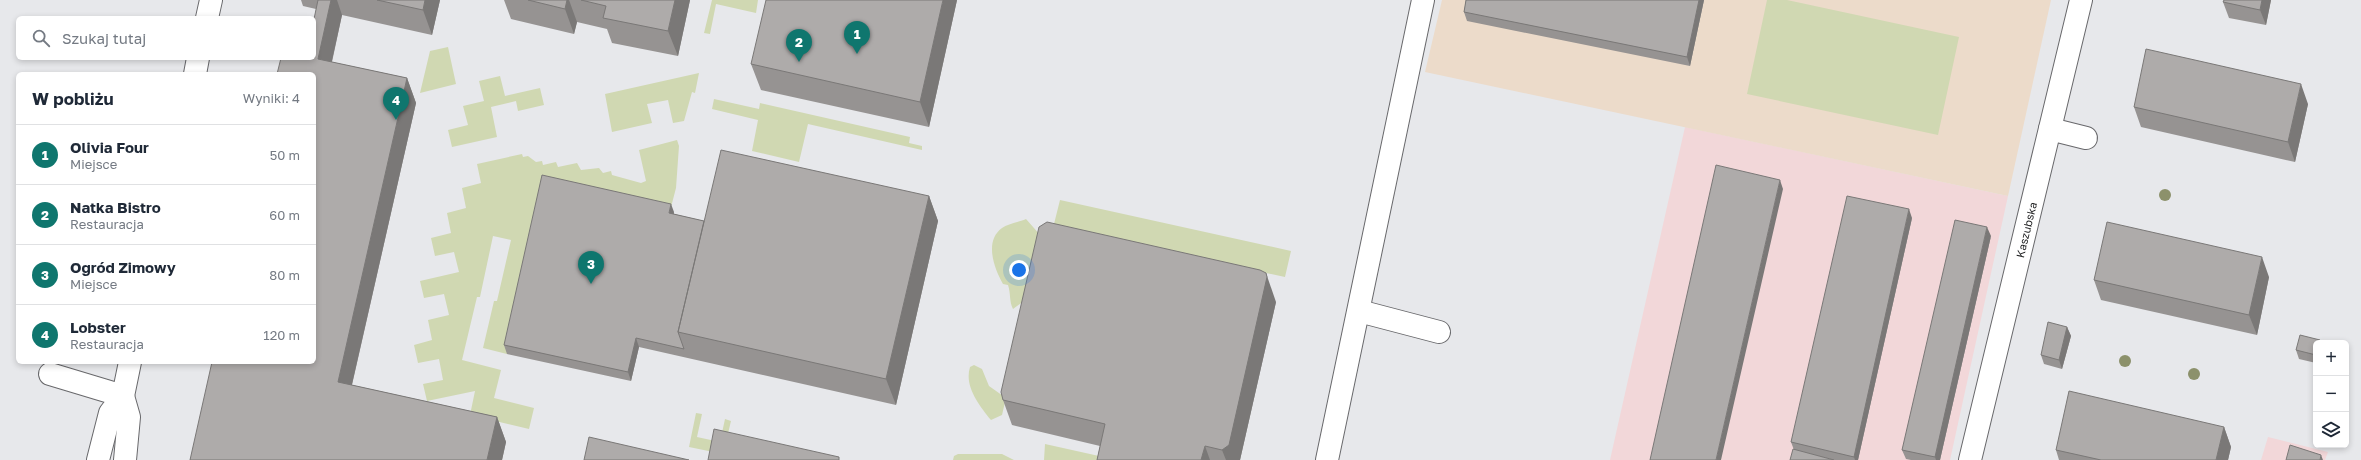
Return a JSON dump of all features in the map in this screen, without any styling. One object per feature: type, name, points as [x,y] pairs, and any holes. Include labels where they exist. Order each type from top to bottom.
[{"type":"street","points":[[207,16],[211,0]]},
{"type":"street","points":[[1326,460],[1359,311],[1423,0]]},
{"type":"street","name":"Kaszubska","points":[[1970,460],[2082,0]]},
{"type":"street","points":[[195,72],[198,60]]},
{"type":"street","points":[[2050,129],[2086,138]]},
{"type":"street","points":[[1359,311],[1439,332]]},
{"type":"street","points":[[98,460],[110,413],[123,396],[130,364]]},
{"type":"street","points":[[50,374],[123,396]]},
{"type":"street","points":[[123,396],[129,417],[125,460]]},
{"type":"shaded area","points":[[1442,0],[2051,0],[2008,196],[1425,72]]},
{"type":"shaded area","points":[[1685,127],[2008,196],[1950,460],[1610,460]]},
{"type":"shaded area","points":[[2268,437],[2328,452],[2325,460],[2261,460]]},
{"type":"green space","points":[[712,0],[758,0],[756,13],[716,4],[710,34],[704,33]]},
{"type":"green space","points":[[1767,0],[1787,0],[1959,37],[1938,135],[1747,94]]},
{"type":"green space","points":[[448,47],[456,84],[420,93],[430,51]]},
{"type":"green space","points":[[699,73],[695,93],[692,92],[684,121],[673,123],[668,100],[647,104],[652,123],[612,132],[605,94]]},
{"type":"green space","points":[[500,76],[505,96],[540,88],[544,105],[518,111],[516,101],[491,107],[497,137],[452,147],[448,130],[468,125],[463,106],[484,101],[479,81]]},
{"type":"green space","points":[[714,99],[759,109],[760,103],[910,137],[909,143],[922,146],[922,150],[808,124],[799,162],[752,151],[758,120],[712,109]]},
{"type":"green space","points":[[677,140],[679,146],[676,188],[670,211],[546,184],[507,354],[483,348],[494,301],[497,301],[511,240],[493,236],[480,297],[477,297],[462,360],[501,370],[494,398],[534,408],[529,429],[470,415],[475,391],[427,401],[423,384],[443,380],[439,359],[418,363],[414,345],[432,340],[428,320],[449,315],[444,294],[424,298],[420,281],[459,272],[454,252],[435,256],[431,238],[451,233],[447,213],[466,208],[462,188],[481,183],[477,164],[522,154],[523,157],[528,156],[536,162],[542,161],[543,165],[556,162],[558,167],[577,163],[581,170],[599,168],[603,173],[611,171],[612,175],[641,183],[646,181],[639,150]]},
{"type":"green space","points":[[1060,200],[1291,251],[1285,277],[1053,228]]},
{"type":"green space","points":[[1026,219],[1041,236],[1024,301],[1013,309],[1008,285],[1003,284],[994,263],[992,255],[993,240],[1002,228]]},
{"type":"green space","points":[[974,365],[982,369],[989,386],[1006,398],[1002,415],[991,420],[978,402],[971,388],[969,374],[970,367]]},
{"type":"green space","points":[[696,413],[702,414],[697,437],[720,442],[725,419],[731,421],[723,454],[689,447]]},
{"type":"green space","points":[[1045,444],[1099,456],[1098,460],[1044,460]]},
{"type":"green space","points":[[958,454],[1002,454],[1014,460],[953,460],[954,456]]},
{"type":"building","points":[[318,0],[331,0],[318,59],[407,78],[338,382],[497,417],[487,460],[190,460],[212,364],[316,364],[316,72],[278,72],[280,60],[316,60],[316,16],[315,16]]},
{"type":"building","points":[[377,0],[425,0],[423,10]]},
{"type":"building","points":[[528,0],[567,0],[565,9]]},
{"type":"building","points":[[581,0],[675,0],[668,31],[603,18],[606,6]]},
{"type":"building","points":[[766,0],[943,0],[920,102],[751,64]]},
{"type":"building","points":[[1466,0],[1699,0],[1687,57],[1464,12]]},
{"type":"building","points":[[2224,0],[2262,0],[2260,10],[2223,2]]},
{"type":"building","points":[[2146,49],[2301,84],[2288,142],[2134,107]]},
{"type":"building","points":[[721,150],[929,196],[886,379],[678,332]]},
{"type":"building","points":[[1716,165],[1780,180],[1716,460],[1650,460]]},
{"type":"building","points":[[542,175],[671,204],[669,213],[704,221],[678,332],[684,349],[636,338],[628,372],[504,345]]},
{"type":"building","points":[[1847,196],[1909,209],[1854,457],[1791,442]]},
{"type":"building","points":[[1955,220],[1987,227],[1935,457],[1902,450]]},
{"type":"building","points":[[1047,222],[1260,270],[1266,273],[1267,277],[1229,445],[1222,450],[1205,446],[1201,460],[1097,460],[1105,424],[1003,400],[1001,392],[1039,227]]},
{"type":"building","points":[[2107,222],[2262,257],[2249,315],[2094,280]]},
{"type":"building","points":[[2048,322],[2067,327],[2059,360],[2041,355]]},
{"type":"building","points":[[2300,335],[2320,340],[2313,340],[2313,354],[2296,350]]},
{"type":"building","points":[[2069,391],[2224,427],[2216,460],[2101,460],[2056,450]]},
{"type":"building","points":[[714,429],[839,457],[839,460],[708,460]]},
{"type":"building","points":[[589,437],[689,460],[584,460]]},
{"type":"building","points":[[2290,445],[2321,455],[2320,460],[2286,460]]},
{"type":"building","points":[[1793,449],[1834,460],[1790,460]]},
{"type":"place","name":"Olivia Four","points":[[857,54]]},
{"type":"place","name":"Natka Bistro","points":[[799,62]]},
{"type":"place","name":"Lobster","points":[[396,120]]},
{"type":"place","name":"Ogród Zimowy","points":[[591,284]]}]
